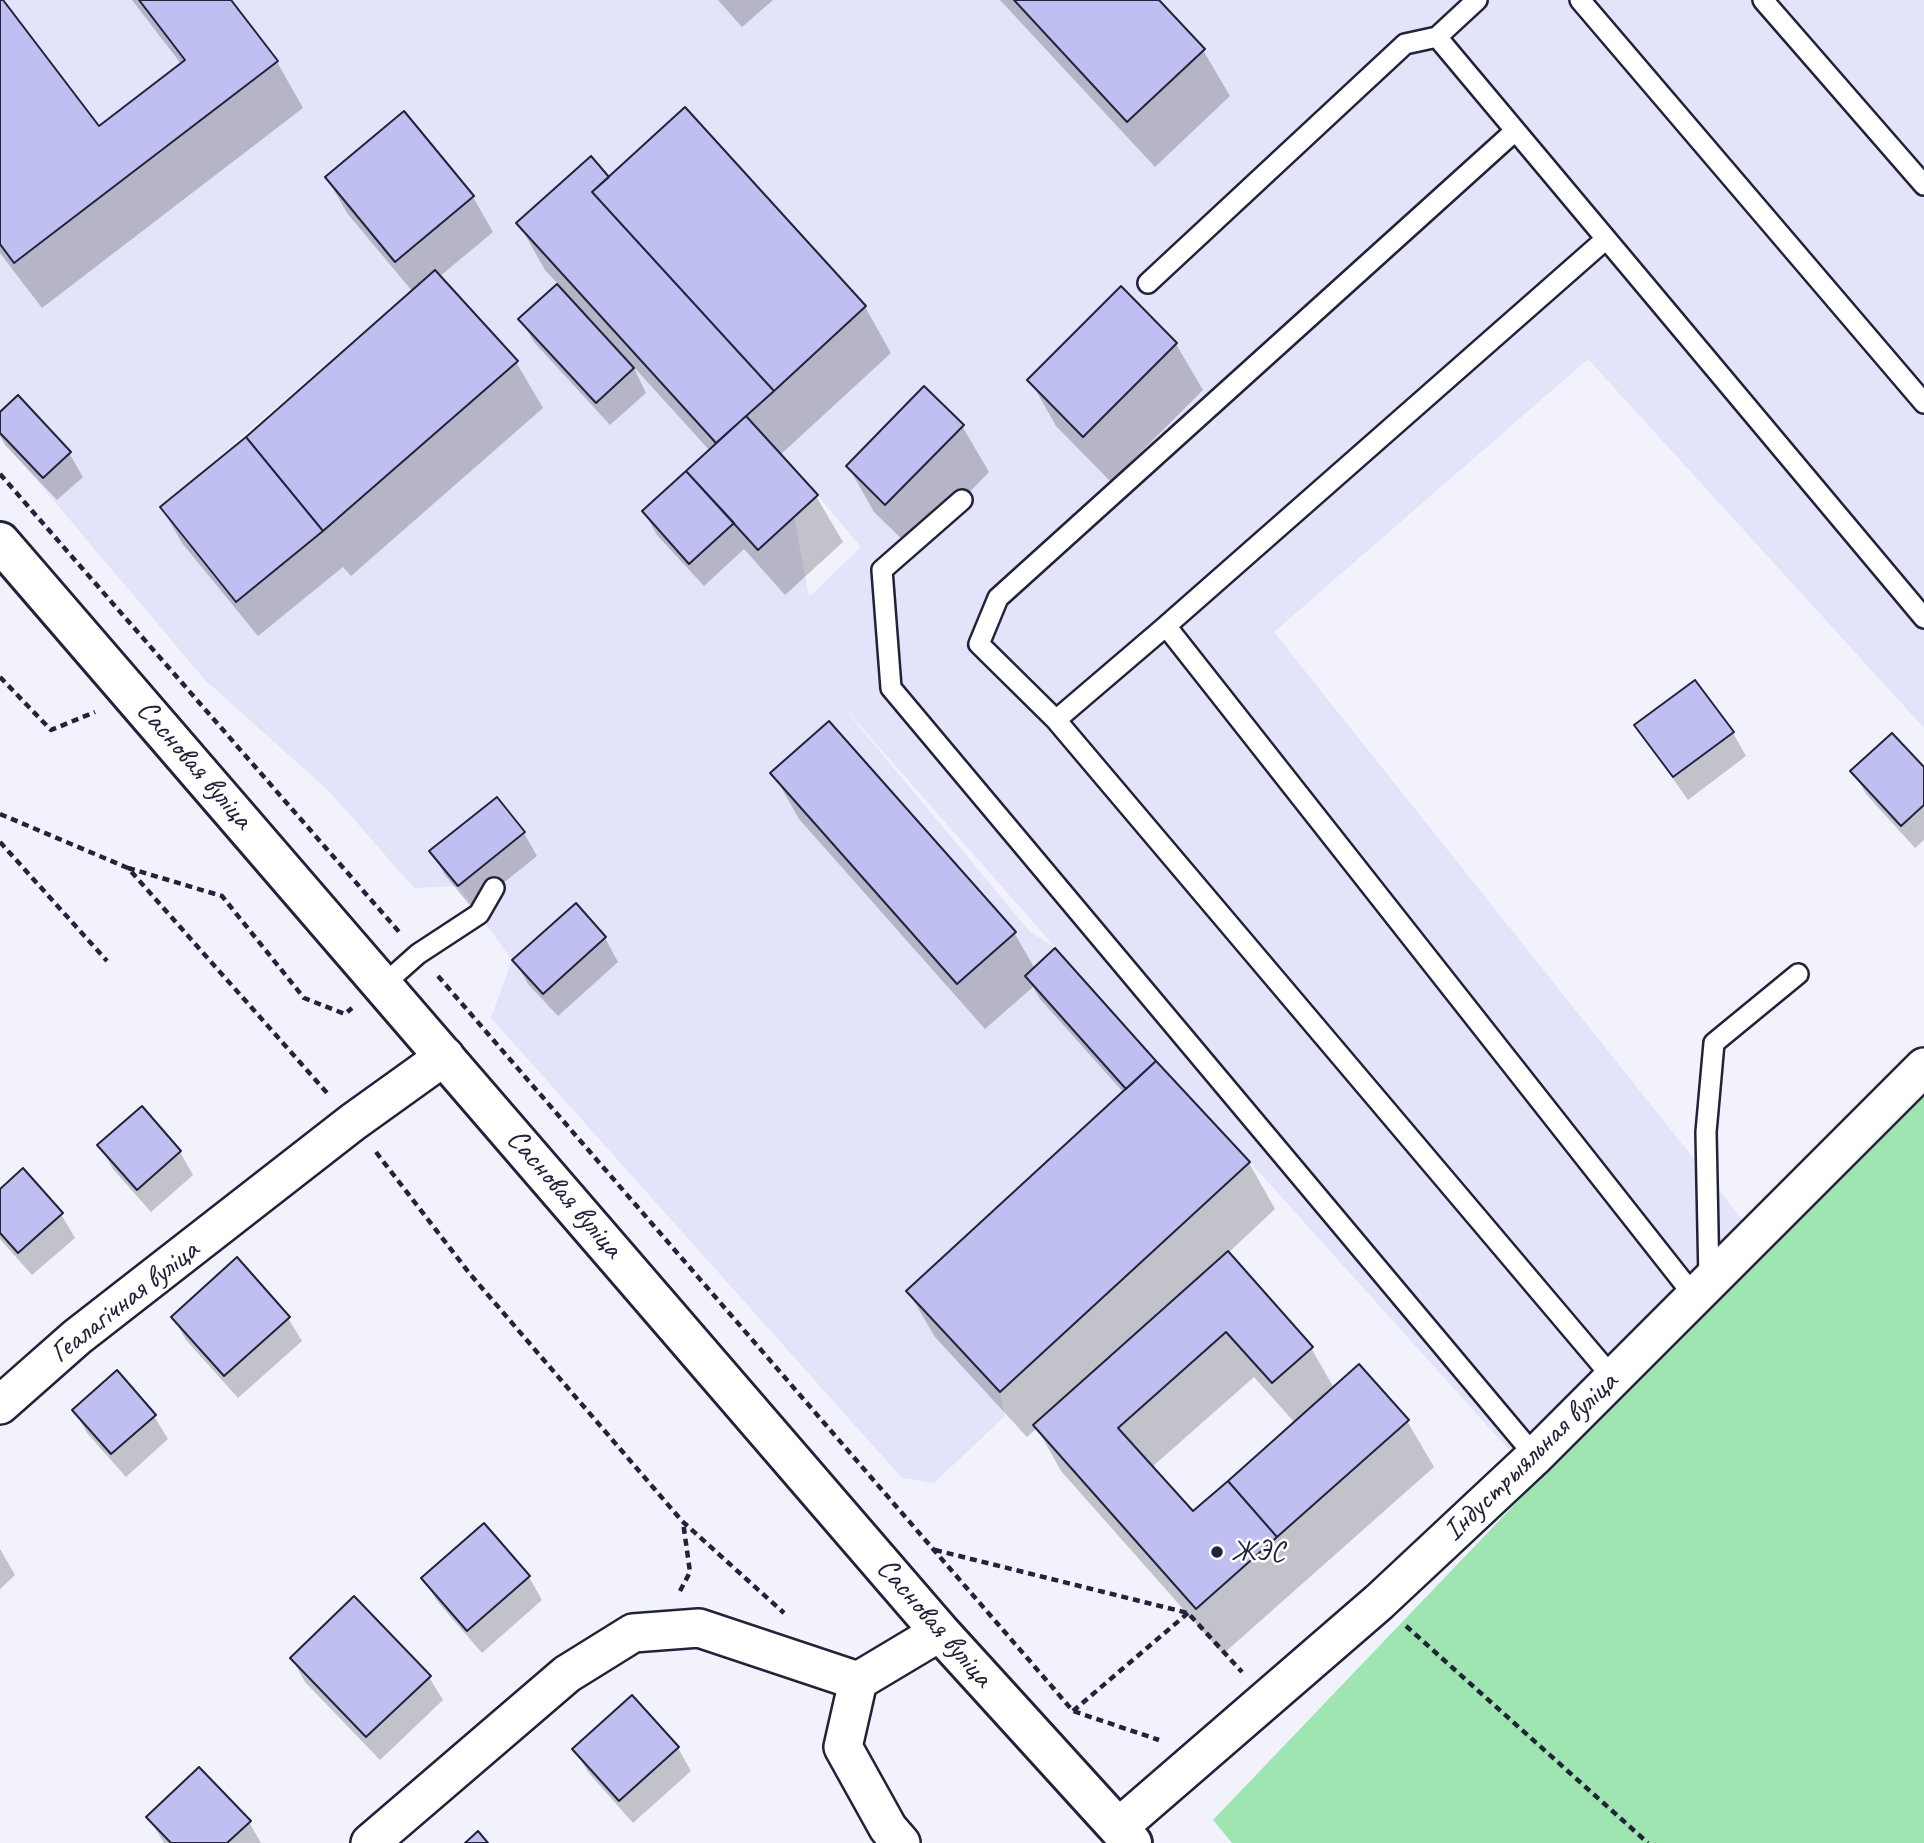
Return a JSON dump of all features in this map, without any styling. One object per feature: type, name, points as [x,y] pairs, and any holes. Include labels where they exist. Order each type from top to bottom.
[{"type":"street","name":"Сасновая вуліца","points":[[0,542],[940,1632],[1125,1835]]},
{"type":"street","name":"Геалагічная вуліца","points":[[0,1405],[77,1337],[353,1122],[445,1056]]},
{"type":"street","name":"Індустрыяльная вуліца","points":[[1125,1835],[1190,1765],[1380,1602],[1535,1456],[1924,1067]]},
{"type":"street","points":[[370,1843],[566,1674],[633,1633],[699,1628],[858,1681]]},
{"type":"street","points":[[901,1843],[888,1828],[844,1747],[858,1681],[940,1632]]},
{"type":"lane","points":[[1148,283],[1405,44],[1437,37],[1477,0]]},
{"type":"lane","points":[[1580,0],[1924,403]]},
{"type":"lane","points":[[1763,0],[1924,185]]},
{"type":"lane","points":[[1437,37],[1924,618]]},
{"type":"lane","points":[[1515,131],[998,598],[979,644],[1056,720],[1613,1378]]},
{"type":"lane","points":[[1056,720],[1606,239]]},
{"type":"lane","points":[[962,500],[882,570],[891,688],[1535,1456]]},
{"type":"lane","points":[[1166,626],[1702,1290]]},
{"type":"lane","points":[[382,986],[418,954],[479,914],[494,888]]},
{"type":"lane","points":[[1702,1290],[1706,1132],[1714,1043],[1798,974]]},
{"type":"path","points":[[0,474],[1073,1711],[1168,1743],[1190,1765]]},
{"type":"path","points":[[0,677],[51,730],[134,695]]},
{"type":"path","points":[[0,814],[128,868],[222,896],[304,998],[345,1014],[382,986]]},
{"type":"path","points":[[0,842],[107,961]]},
{"type":"path","points":[[128,868],[353,1122],[470,1274],[682,1521],[786,1615]]},
{"type":"path","points":[[658,1631],[690,1572],[682,1521]]},
{"type":"path","points":[[934,1549],[1188,1613],[1266,1700]]},
{"type":"path","points":[[1380,1602],[1648,1843]]},
{"type":"path","points":[[1073,1711],[1188,1613]]},
{"type":"shaded area","points":[[0,0],[1924,0],[1924,728],[1588,359],[1274,632],[1757,1238],[1537,1481],[1250,1162],[1177,1086],[1244,1168],[1000,1392],[1005,1416],[934,1483],[902,1478],[491,1018],[512,960],[458,886],[414,888],[330,792],[205,680],[0,437]],"holes":[[[370,326],[246,437],[188,483]],[[818,496],[861,547],[809,597],[794,517]],[[848,713],[1056,948],[1030,932]]]},
{"type":"green space","points":[[1924,1076],[1924,1843],[1232,1843],[1213,1820],[1537,1481],[1757,1238]]},
{"type":"building","points":[[0,0],[3,0],[99,126],[185,60],[139,0],[231,0],[278,61],[14,263],[0,244]]},
{"type":"building","points":[[1014,0],[1159,0],[1205,49],[1127,122]]},
{"type":"building","points":[[685,107],[866,306],[774,391],[592,192]]},
{"type":"building","points":[[404,111],[474,196],[395,262],[325,177]]},
{"type":"building","points":[[591,156],[609,177],[592,192],[774,391],[716,443],[516,223]]},
{"type":"building","points":[[435,270],[518,361],[323,531],[246,437]]},
{"type":"building","points":[[557,284],[634,368],[596,403],[518,319]]},
{"type":"building","points":[[1121,286],[1177,343],[1083,437],[1027,380]]},
{"type":"building","points":[[924,386],[964,425],[885,505],[846,466]]},
{"type":"building","points":[[18,395],[71,452],[43,478],[0,433],[0,412]]},
{"type":"building","points":[[746,416],[818,495],[758,550],[686,471]]},
{"type":"building","points":[[246,437],[323,531],[236,602],[160,507]]},
{"type":"building","points":[[686,471],[734,523],[689,564],[642,511]]},
{"type":"building","points":[[1695,680],[1734,732],[1673,777],[1634,725]]},
{"type":"building","points":[[829,721],[1016,932],[957,984],[770,773]]},
{"type":"building","points":[[1892,733],[1924,767],[1924,805],[1901,826],[1850,771]]},
{"type":"building","points":[[497,797],[525,832],[458,886],[429,851]]},
{"type":"building","points":[[576,903],[606,937],[543,994],[512,960]]},
{"type":"building","points":[[1055,948],[1156,1061],[1126,1089],[1025,976]]},
{"type":"building","points":[[1156,1061],[1250,1162],[1000,1392],[906,1291]]},
{"type":"building","points":[[142,1106],[181,1151],[137,1190],[97,1145]]},
{"type":"building","points":[[23,1168],[63,1213],[18,1253],[0,1233],[0,1189]]},
{"type":"building","points":[[1228,1251],[1313,1347],[1272,1383],[1226,1332],[1118,1428],[1193,1511],[1228,1481],[1277,1537],[1196,1609],[1033,1425]]},
{"type":"building","points":[[237,1257],[290,1317],[224,1376],[171,1317]]},
{"type":"building","points":[[1359,1364],[1409,1420],[1277,1537],[1228,1481]]},
{"type":"building","points":[[117,1370],[156,1415],[111,1454],[72,1410]]},
{"type":"building","points":[[484,1523],[530,1576],[467,1631],[421,1578]]},
{"type":"building","points":[[354,1596],[431,1676],[366,1737],[290,1658]]},
{"type":"building","points":[[632,1695],[679,1747],[619,1801],[572,1749]]},
{"type":"building","points":[[199,1767],[251,1821],[227,1843],[171,1843],[146,1817]]},
{"type":"building","points":[[478,1831],[488,1843],[465,1843]]},
{"type":"place","name":"ЖЭС","points":[[1217,1552]]}]
